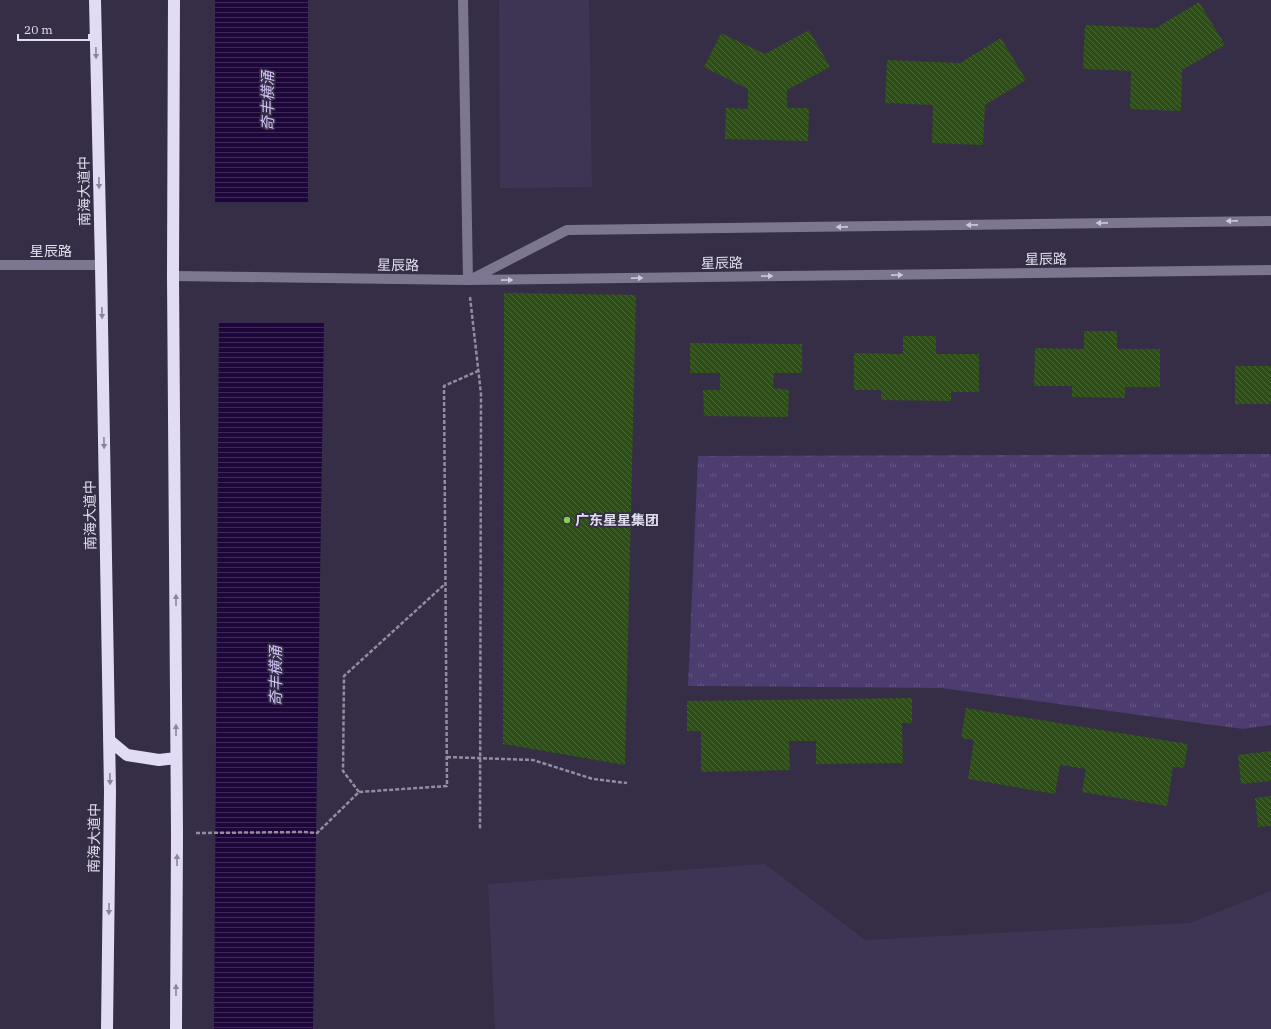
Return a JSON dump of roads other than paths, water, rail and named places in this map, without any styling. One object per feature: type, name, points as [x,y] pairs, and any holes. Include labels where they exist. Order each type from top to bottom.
[{"type":"highway","name":"南海大道中","points":[[95,0],[110,791],[107,1029]]},
{"type":"highway","points":[[174,0],[173,276],[177,834],[176,1029]]},
{"type":"highway","points":[[109,740],[127,755],[159,760],[176,758]]},
{"type":"street","points":[[464,0],[468,280],[567,230],[1271,221]]},
{"type":"street","name":"星辰路","points":[[0,265],[101,266]]},
{"type":"street","name":"星辰路","points":[[173,276],[468,280],[1271,270]]},
{"type":"water","name":"奇丰横涌","points":[[215,0],[308,0],[308,202],[215,202]]},
{"type":"water","name":"奇丰横涌","points":[[219,322],[324,323],[313,1029],[214,1029]]},
{"type":"place","name":"广东星星集团","points":[[567,520]]}]
